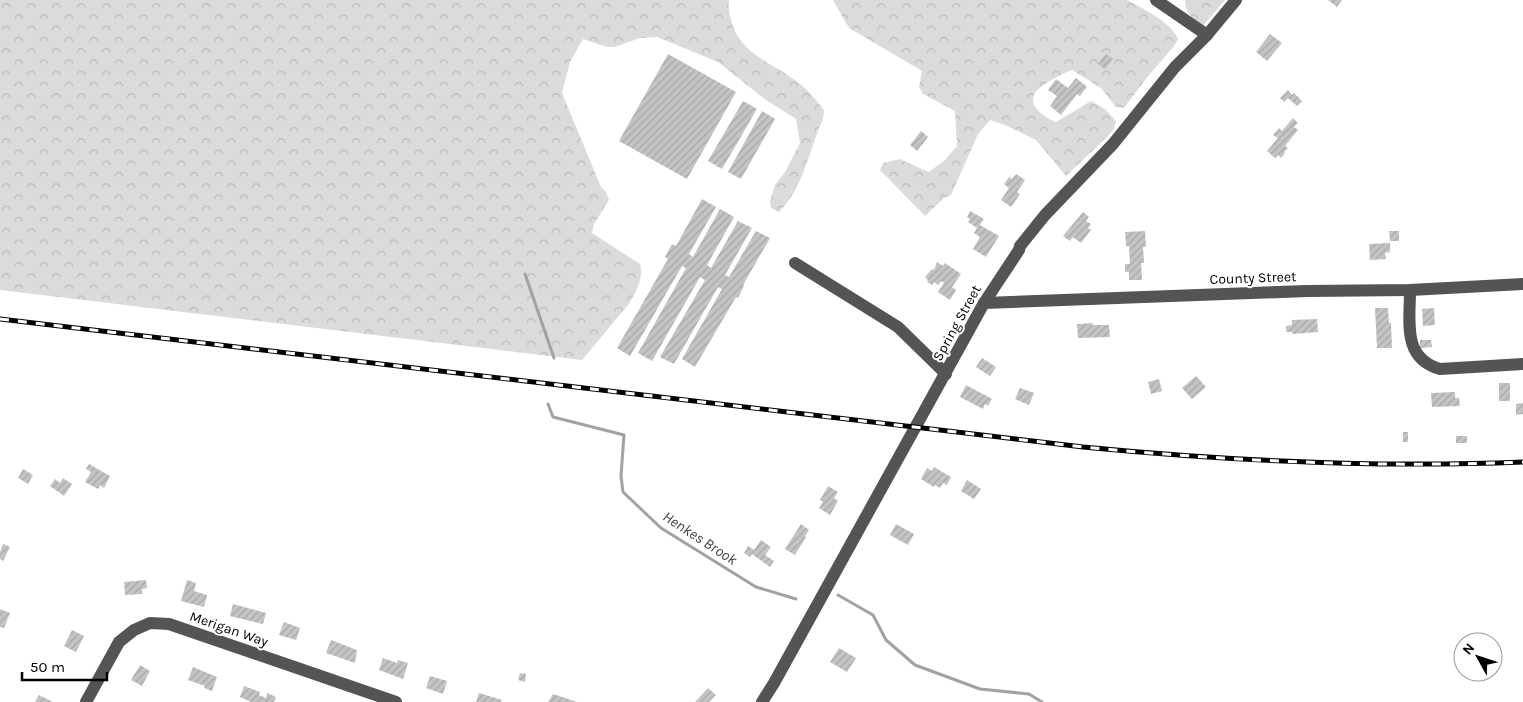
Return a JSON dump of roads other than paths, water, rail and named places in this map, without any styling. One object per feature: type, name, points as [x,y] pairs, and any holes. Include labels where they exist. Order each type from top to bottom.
[{"type":"street","points":[[1156,0],[1207,34]]},
{"type":"street","name":"Spring Street","points":[[762,702],[984,303],[1020,246],[1045,215],[1112,144],[1175,67],[1236,0]]},
{"type":"street","points":[[795,262],[898,327],[946,374]]},
{"type":"street","name":"County Street","points":[[984,303],[1307,291],[1410,290],[1523,284]]},
{"type":"street","points":[[1410,290],[1412,346],[1422,361],[1440,369],[1523,364]]},
{"type":"street","name":"Merigan Way","points":[[86,702],[119,642],[134,630],[150,623],[158,622],[178,627],[396,702]]},
{"type":"waterway","name":"Henkes Brook","points":[[525,274],[554,358]]},
{"type":"waterway","name":"Henkes Brook","points":[[548,404],[553,417],[624,435],[621,476],[623,492],[661,528],[756,587],[796,599]]},
{"type":"waterway","name":"Henkes Brook","points":[[838,595],[873,615],[886,640],[915,665],[980,689],[1029,694],[1042,702]]},
{"type":"railway","points":[[0,319],[1083,447],[1193,456],[1358,464],[1523,462]]}]
